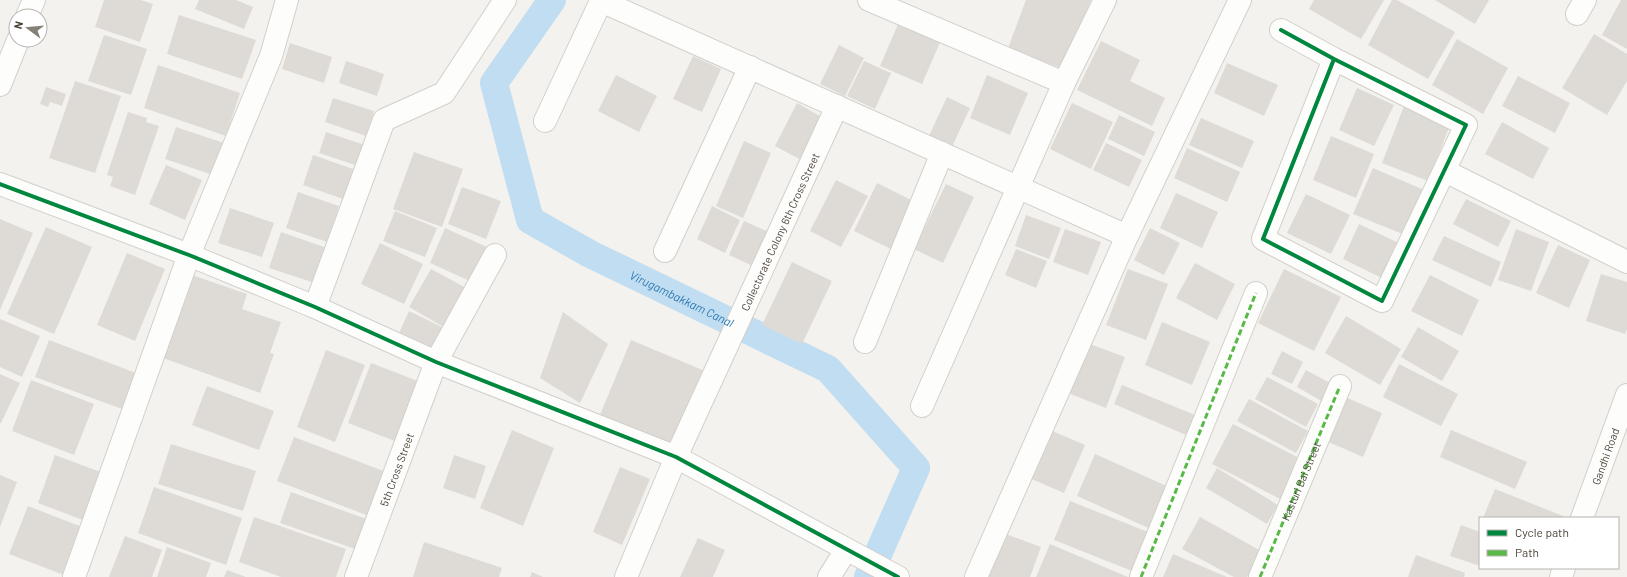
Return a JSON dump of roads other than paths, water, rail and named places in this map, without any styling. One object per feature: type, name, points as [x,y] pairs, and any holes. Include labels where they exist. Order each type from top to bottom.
[{"type":"street","points":[[74,577],[189,255],[271,56],[287,0]]},
{"type":"street","points":[[315,307],[384,120],[444,93],[505,0]]},
{"type":"street","points":[[869,0],[1064,83]]},
{"type":"street","points":[[922,406],[1064,83],[1105,0]]},
{"type":"street","points":[[976,577],[1127,236],[1240,0]]},
{"type":"street","points":[[545,121],[601,1],[1127,236]]},
{"type":"street","points":[[1281,30],[1334,59],[1466,125],[1382,302],[1263,238],[1334,59]]},
{"type":"street","points":[[0,85],[15,48]]},
{"type":"street","points":[[665,251],[750,67]]},
{"type":"street","name":"Collectorate Colony 6th Cross Street","points":[[626,577],[676,457],[759,279],[837,106]]},
{"type":"street","points":[[864,342],[942,153]]},
{"type":"street","points":[[1445,171],[1627,262]]},
{"type":"street","points":[[0,184],[189,255],[315,307],[436,362],[676,457],[898,577]]},
{"type":"street","name":"5th Cross Street","points":[[356,577],[436,362],[495,255]]},
{"type":"street","points":[[1141,577],[1256,294]]},
{"type":"street","name":"Kasturi Bai Street","points":[[1260,577],[1340,386]]},
{"type":"street","name":"Gandhi Road","points":[[1582,517],[1627,395]]},
{"type":"street","points":[[829,577],[846,550]]},
{"type":"waterway","name":"Virugambakkam Canal","points":[[552,0],[494,83],[530,220],[590,254],[828,369],[916,468],[868,577]]}]
